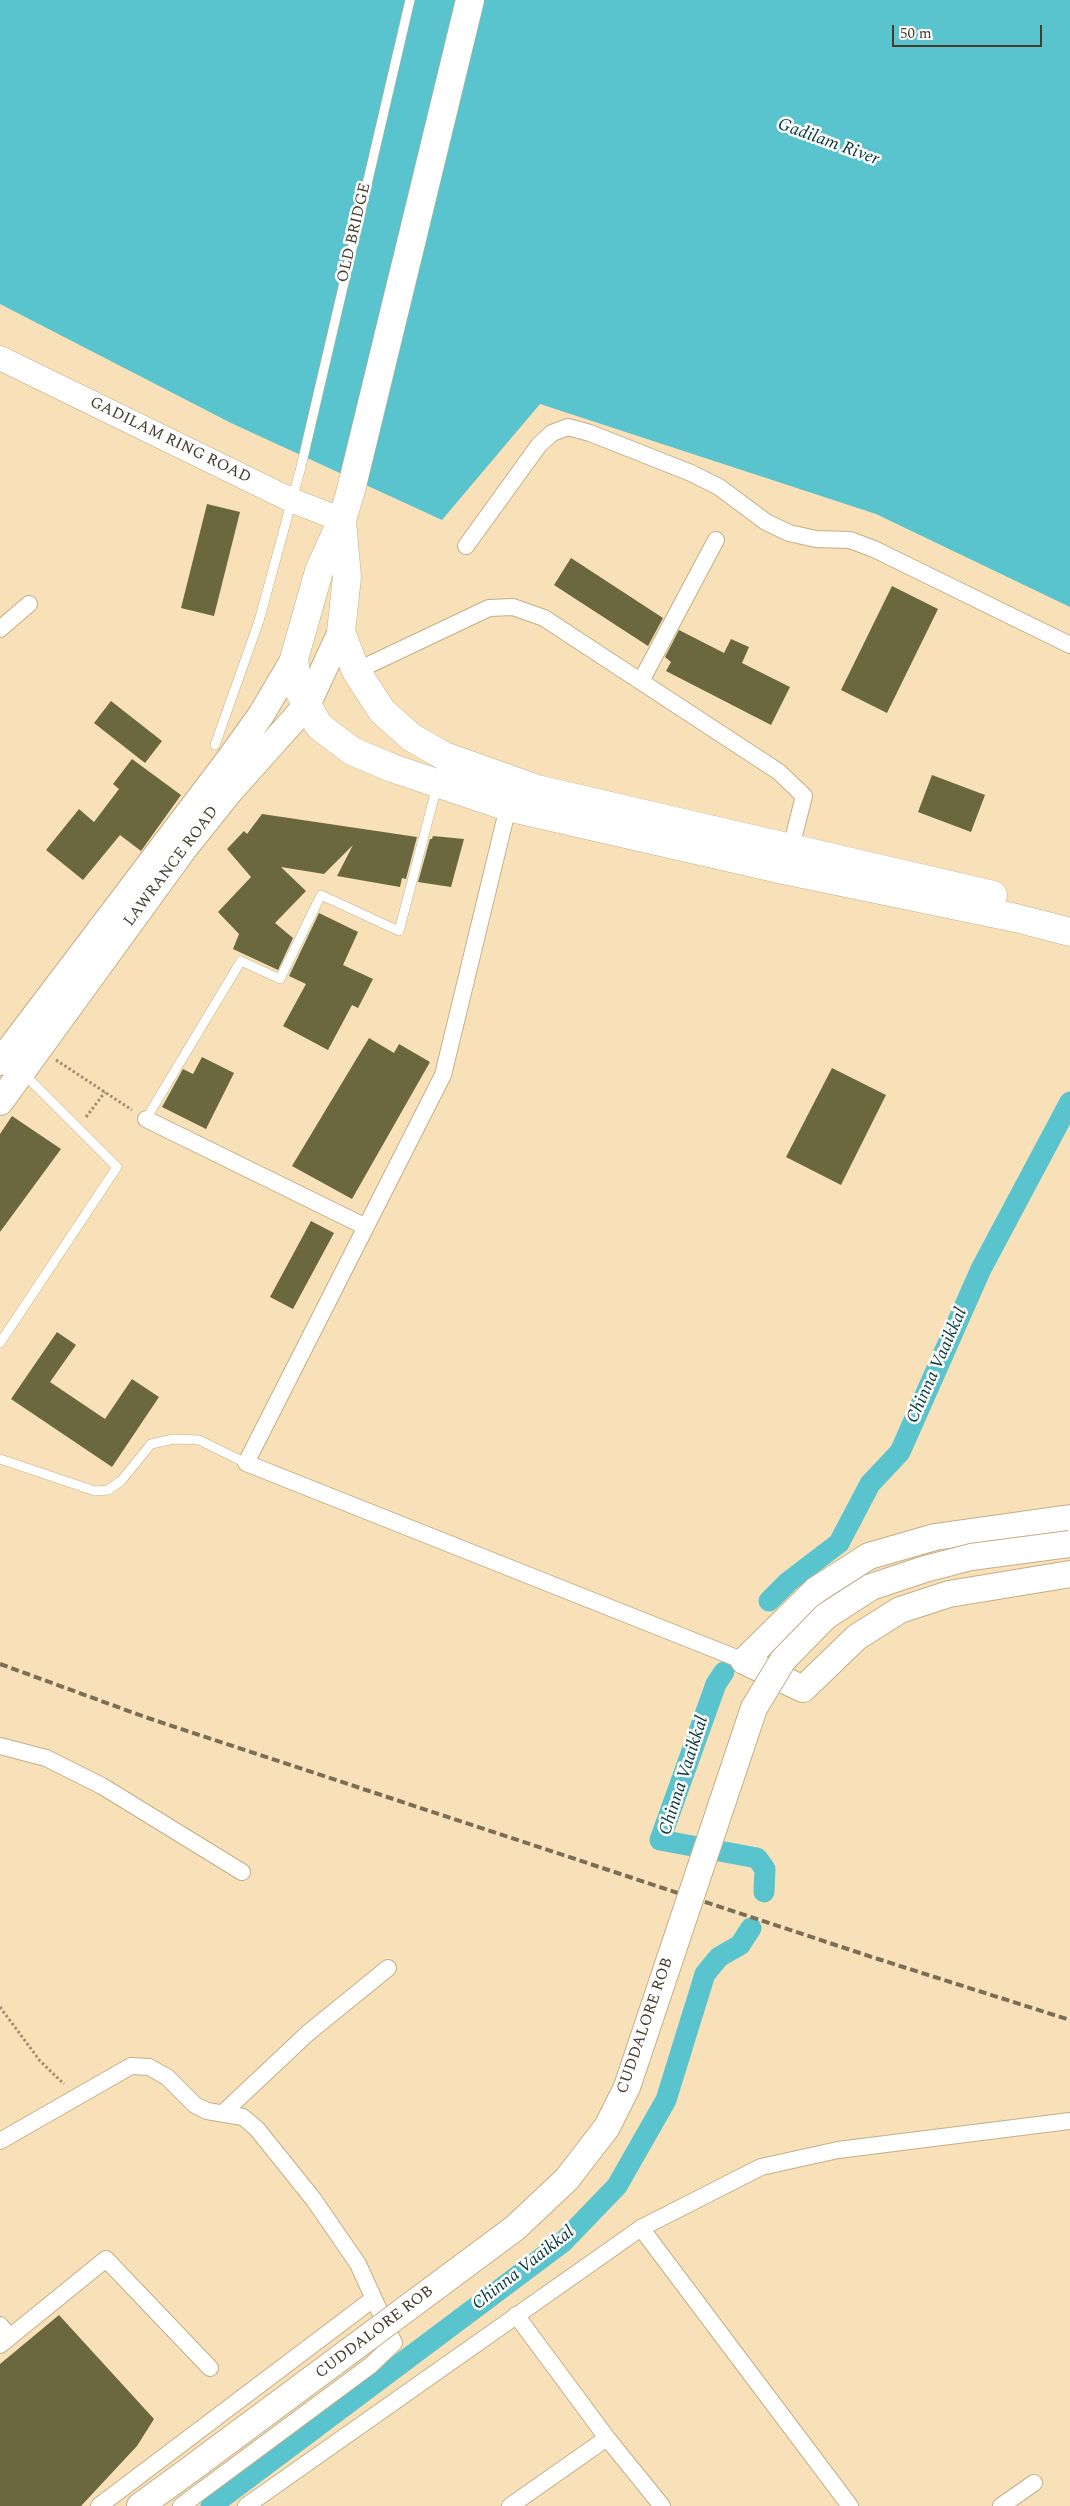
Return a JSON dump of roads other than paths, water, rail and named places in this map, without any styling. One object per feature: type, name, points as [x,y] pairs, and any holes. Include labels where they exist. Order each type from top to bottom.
[{"type":"highway","points":[[470,0],[351,490],[342,520],[320,571],[294,659],[298,690],[318,726],[352,751],[508,807],[784,870],[1016,918],[1070,932]]},
{"type":"highway","points":[[342,520],[348,577],[341,632],[356,671],[382,710],[411,737],[444,756],[537,789],[1070,914]]},
{"type":"main road","name":"GADILAM RING ROAD","points":[[0,358],[291,500],[342,520]]},
{"type":"main road","name":"LAWRANCE ROAD","points":[[11,1067],[39,1049],[183,850],[231,790],[307,705],[341,632]]},
{"type":"main road","name":"LAWRANCE ROAD","points":[[0,1102],[11,1067],[261,715],[294,659]]},
{"type":"main road","points":[[1070,1518],[935,1537],[869,1556],[816,1590],[744,1661],[803,1689],[857,1637],[900,1610],[949,1594],[1070,1574]]},
{"type":"main road","name":"CUDDALORE ROB","points":[[140,2506],[515,2228],[567,2178],[607,2127],[627,2086],[754,1708],[783,1660],[826,1616],[871,1587],[925,1569],[971,1557],[1070,1544]]},
{"type":"street","points":[[466,546],[539,445],[552,433],[568,427],[590,433],[691,472],[719,487],[766,522],[789,533],[816,539],[850,540],[874,549],[1070,645]]},
{"type":"street","points":[[641,681],[716,540]]},
{"type":"street","points":[[0,629],[29,604]]},
{"type":"street","points":[[356,671],[489,608],[513,607],[544,618],[779,772],[804,796],[791,848]]},
{"type":"street","points":[[508,807],[443,1074],[246,1463],[744,1661]]},
{"type":"street","points":[[146,1119],[366,1227]]},
{"type":"street","points":[[0,1746],[46,1758],[102,1786],[242,1872]]},
{"type":"street","points":[[224,2112],[308,2033],[388,1968]]},
{"type":"street","points":[[0,2141],[131,2066],[149,2067],[167,2077],[195,2105],[207,2111],[224,2112],[243,2117],[257,2129],[314,2200],[358,2264],[394,2343],[371,2365],[181,2506]]},
{"type":"street","points":[[246,2506],[641,2228],[761,2167],[838,2150],[1070,2121]]},
{"type":"street","points":[[641,2228],[850,2506]]},
{"type":"street","points":[[3,2335],[106,2259],[210,2368]]},
{"type":"street","points":[[99,2506],[373,2299]]},
{"type":"street","points":[[516,2315],[607,2438],[662,2506]]},
{"type":"street","points":[[510,2506],[607,2438]]},
{"type":"street","points":[[1001,2506],[1034,2483]]},
{"type":"lane","name":"OLD BRIDGE","points":[[215,745],[259,621],[301,467],[410,0]]},
{"type":"lane","points":[[146,1119],[241,961],[280,980],[321,895],[399,931],[438,783]]},
{"type":"lane","points":[[0,1343],[117,1167],[79,1128],[11,1067]]},
{"type":"lane","points":[[0,1458],[95,1491],[108,1490],[121,1481],[151,1444],[174,1439],[199,1440],[246,1463]]},
{"type":"water","name":"Gadilam River","points":[[0,0],[1070,0],[1070,607],[876,514],[540,404],[442,520],[231,423],[0,304]]},
{"type":"waterway","name":"Chinna Vaaikkal","points":[[769,1601],[788,1582],[839,1543],[870,1484],[900,1452],[981,1269],[1070,1102]]},
{"type":"waterway","name":"Chinna Vaaikkal","points":[[724,1672],[716,1684],[660,1840],[757,1858],[765,1869],[764,1892]]},
{"type":"waterway","name":"Chinna Vaaikkal","points":[[211,2506],[563,2242],[617,2186],[666,2100],[705,1974],[719,1957],[740,1945],[751,1928]]},
{"type":"railway","points":[[0,1664],[145,1717],[878,1959],[1070,2020]]}]
